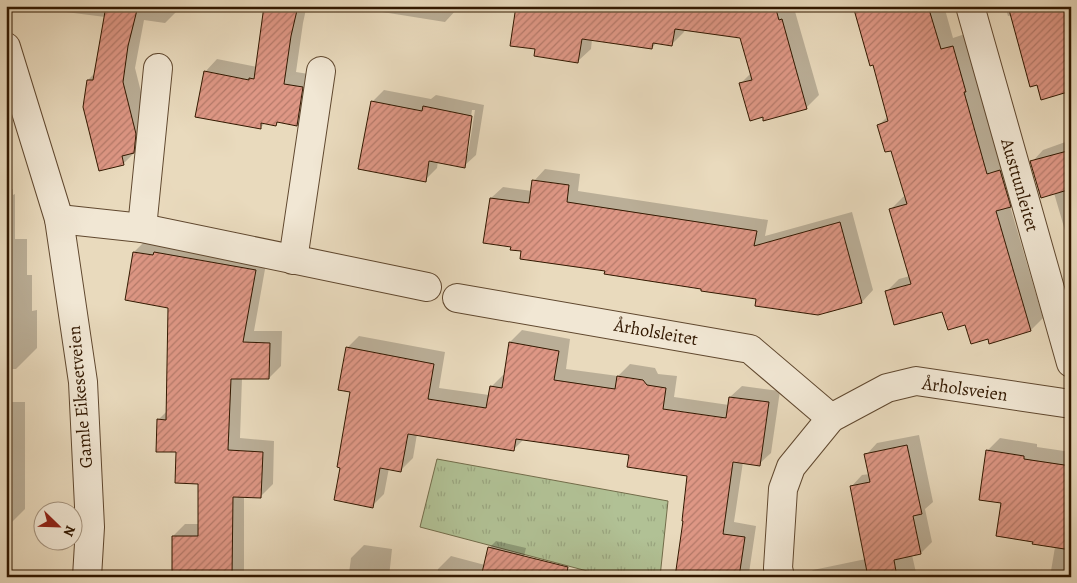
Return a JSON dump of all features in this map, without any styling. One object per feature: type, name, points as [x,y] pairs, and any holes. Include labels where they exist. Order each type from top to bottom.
[{"type":"street","name":"Austtunleitet","points":[[970,6],[1071,363]]},
{"type":"street","name":"Gamle Eikesetveien","points":[[6,47],[59,219],[83,382],[90,527],[87,577]]},
{"type":"street","points":[[142,228],[158,68]]},
{"type":"street","points":[[293,260],[320,71]]},
{"type":"street","points":[[59,219],[142,228],[427,287]]},
{"type":"street","name":"Årholsleitet","points":[[457,298],[750,349],[831,418]]},
{"type":"street","name":"Årholsveien","points":[[780,577],[778,568],[783,489],[791,467],[831,418],[887,388],[916,381],[1071,404]]},
{"type":"green space","points":[[437,459],[668,501],[660,577],[610,577],[420,527]]},
{"type":"building","points":[[106,6],[138,6],[128,46],[123,82],[136,134],[134,153],[122,156],[124,165],[99,171],[83,107],[87,80],[93,80]]},
{"type":"building","points":[[264,6],[298,6],[291,36],[284,84],[303,87],[297,126],[277,122],[276,126],[261,123],[261,129],[195,117],[204,71],[249,80],[249,78],[254,79]]},
{"type":"building","points":[[516,6],[775,6],[779,20],[782,19],[807,109],[763,121],[763,117],[750,121],[739,83],[752,80],[740,38],[675,29],[672,46],[653,43],[652,49],[582,39],[578,63],[534,56],[535,49],[510,46]]},
{"type":"building","points":[[853,6],[928,6],[941,49],[953,46],[987,174],[1000,170],[1011,207],[996,211],[1031,331],[989,344],[988,339],[971,344],[965,325],[948,330],[942,312],[894,325],[885,291],[911,284],[889,209],[907,204],[891,151],[885,152],[877,125],[888,121],[873,65],[870,66]]},
{"type":"building","points":[[1008,6],[1071,6],[1071,91],[1041,100],[1037,85],[1030,87]]},
{"type":"building","points":[[371,101],[422,111],[423,106],[472,116],[465,168],[429,161],[426,182],[358,169]]},
{"type":"building","points":[[1071,150],[1071,189],[1041,198],[1030,161]]},
{"type":"building","points":[[532,180],[569,185],[567,202],[757,231],[754,246],[840,222],[862,303],[818,315],[755,306],[756,299],[604,274],[605,271],[520,259],[521,251],[510,250],[511,247],[483,243],[490,198],[529,203]]},
{"type":"building","points":[[133,252],[153,255],[154,252],[256,270],[243,342],[270,343],[269,379],[231,379],[228,450],[263,452],[261,498],[233,497],[232,577],[172,577],[172,536],[198,536],[198,484],[175,483],[176,452],[156,452],[157,419],[166,420],[168,308],[125,300]]},
{"type":"building","points":[[509,342],[559,351],[554,380],[615,389],[617,376],[643,380],[647,385],[666,388],[663,409],[726,418],[729,397],[769,402],[760,466],[733,462],[723,534],[745,537],[739,577],[675,577],[687,476],[627,467],[629,455],[516,439],[514,451],[408,434],[401,472],[380,468],[373,508],[334,500],[340,468],[337,467],[350,392],[338,390],[346,347],[434,364],[428,399],[486,408],[490,386],[502,388]]},
{"type":"building","points":[[907,445],[922,514],[913,516],[921,554],[894,560],[897,577],[868,577],[850,486],[870,482],[864,454]]},
{"type":"building","points":[[986,450],[1024,456],[1024,459],[1071,466],[1071,550],[996,536],[1001,503],[979,500]]},
{"type":"building","points":[[488,547],[568,567],[566,577],[481,577]]}]
